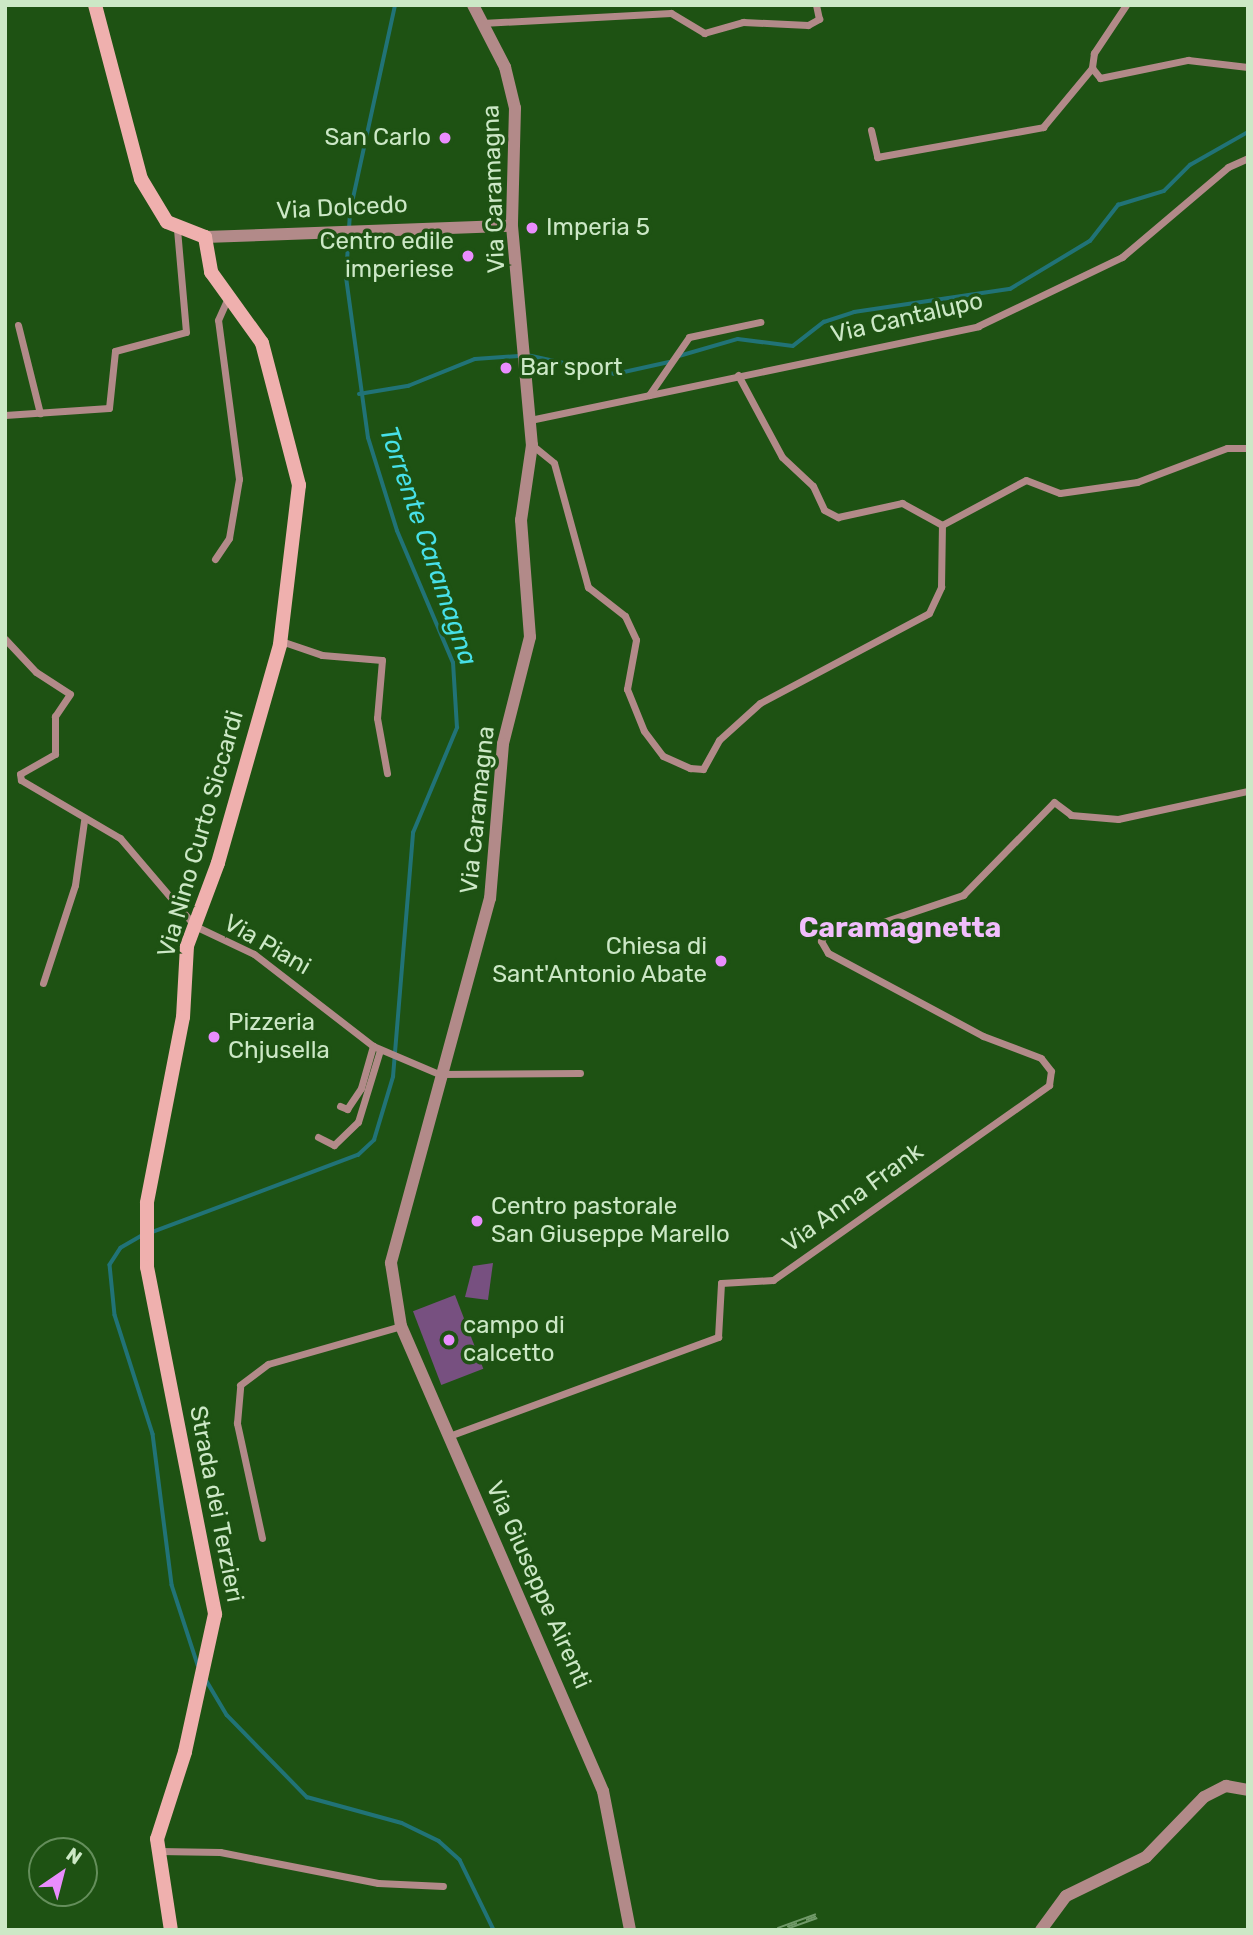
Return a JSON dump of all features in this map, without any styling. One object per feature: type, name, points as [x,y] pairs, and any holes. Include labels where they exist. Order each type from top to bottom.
[{"type":"main road","name":"Via Dolcedo","points":[[95,5],[141,179],[152,204],[177,229],[205,237]]},
{"type":"main road","name":"Via Nino Curto Siccardi","points":[[145,1248],[146,1216],[182,1027],[185,953],[280,641],[299,527],[295,458],[262,343],[211,272],[205,237]]},
{"type":"main road","name":"Strada dei Terzieri","points":[[145,1248],[215,1614],[200,1693],[158,1851],[171,1930]]},
{"type":"street","name":"Via Caramagna","points":[[391,1263],[439,1074],[468,991],[490,898],[503,744],[528,650],[521,520],[532,444],[512,226],[514,108],[505,67],[473,5]]},
{"type":"street","points":[[482,23],[671,13],[704,33],[743,22],[808,24],[819,19],[816,5]]},
{"type":"street","points":[[871,130],[877,157],[1043,127],[1092,68],[1104,35],[1126,5]]},
{"type":"street","points":[[1092,68],[1100,78],[1188,60],[1248,67]]},
{"type":"street","name":"Via Cantalupo","points":[[530,420],[978,326],[1020,309],[1122,257],[1228,167],[1248,158]]},
{"type":"street","name":"Via Dolcedo","points":[[205,237],[376,228],[512,226]]},
{"type":"street","points":[[5,415],[109,408],[115,351],[186,332],[177,229]]},
{"type":"street","points":[[215,559],[229,538],[239,479],[218,320],[228,298]]},
{"type":"street","points":[[649,395],[661,371],[689,337],[760,322]]},
{"type":"street","points":[[18,325],[40,413]]},
{"type":"street","points":[[738,375],[782,457],[813,486],[827,513],[841,517],[902,503],[942,525]]},
{"type":"street","points":[[532,444],[554,463],[588,587],[622,612],[636,640],[627,690],[644,731],[669,760],[703,769],[719,740],[760,703],[929,613],[941,587],[942,525]]},
{"type":"street","points":[[942,525],[1026,480],[1060,493],[1124,484],[1227,448],[1248,448]]},
{"type":"street","name":"Via Piani","points":[[5,639],[36,673],[70,694],[55,716],[55,754],[20,774],[21,780],[84,821],[120,838],[195,926],[265,962],[377,1048],[439,1074]]},
{"type":"street","points":[[280,641],[322,655],[382,660],[377,718],[387,772]]},
{"type":"street","name":"Via Anna Frank","points":[[449,1436],[718,1337],[721,1283],[773,1280],[1049,1085],[1051,1071],[1041,1058],[891,988],[828,953],[821,941],[834,924],[880,923],[963,895],[1055,802],[1071,815],[1118,819],[1248,791]]},
{"type":"street","points":[[43,983],[75,885],[84,821]]},
{"type":"street","points":[[340,1106],[347,1109],[361,1088],[377,1048]]},
{"type":"street","points":[[318,1137],[334,1145],[358,1122],[377,1048]]},
{"type":"street","points":[[439,1074],[580,1073]]},
{"type":"street","name":"Via Giuseppe Airenti","points":[[391,1263],[401,1326],[603,1790],[630,1930]]},
{"type":"street","points":[[262,1538],[237,1423],[240,1385],[268,1364],[401,1326]]},
{"type":"street","points":[[1041,1930],[1066,1896],[1146,1857],[1204,1797],[1226,1786],[1248,1790]]},
{"type":"street","points":[[158,1851],[220,1852],[378,1883],[443,1886]]},
{"type":"shaded area","points":[[493,1263],[488,1300],[465,1297],[473,1266]]},
{"type":"shaded area","name":"campo di calcetto","points":[[455,1295],[483,1369],[441,1385],[413,1311]]},
{"type":"waterway","name":"Torrente Caramagna","points":[[150,1233],[358,1155],[374,1140],[393,1077],[413,833],[457,728],[453,663],[397,531],[368,438],[346,278],[350,212],[395,5]]},
{"type":"waterway","points":[[679,356],[738,339],[793,346],[824,322],[854,312],[1010,289],[1090,241],[1118,205],[1164,191],[1190,165],[1248,132]]},
{"type":"waterway","points":[[527,355],[615,374],[669,362]]},
{"type":"waterway","points":[[359,394],[408,386],[475,359],[519,356]]},
{"type":"waterway","name":"Torrente Caramagna","points":[[142,1236],[121,1248],[110,1265],[115,1315],[153,1434],[172,1585],[198,1665]]},
{"type":"waterway","name":"Torrente Caramagna","points":[[205,1678],[227,1715],[307,1797],[402,1823],[439,1841],[460,1860],[494,1930]]},
{"type":"railway","points":[[778,1930],[817,1916]]},
{"type":"place","name":"San Carlo","points":[[445,138]]},
{"type":"place","name":"Imperia 5","points":[[532,228]]},
{"type":"place","name":"Centro edile imperiese","points":[[468,256]]},
{"type":"place","name":"Bar sport","points":[[506,368]]},
{"type":"place","name":"Chiesa di Sant'Antonio Abate","points":[[721,961]]},
{"type":"place","name":"Pizzeria Chjusella","points":[[214,1037]]},
{"type":"place","name":"Centro pastorale San Giuseppe Marello","points":[[477,1221]]},
{"type":"place","name":"campo di calcetto","points":[[449,1340]]},
{"type":"district","name":"Caramagnetta","points":[[900,928]]}]
